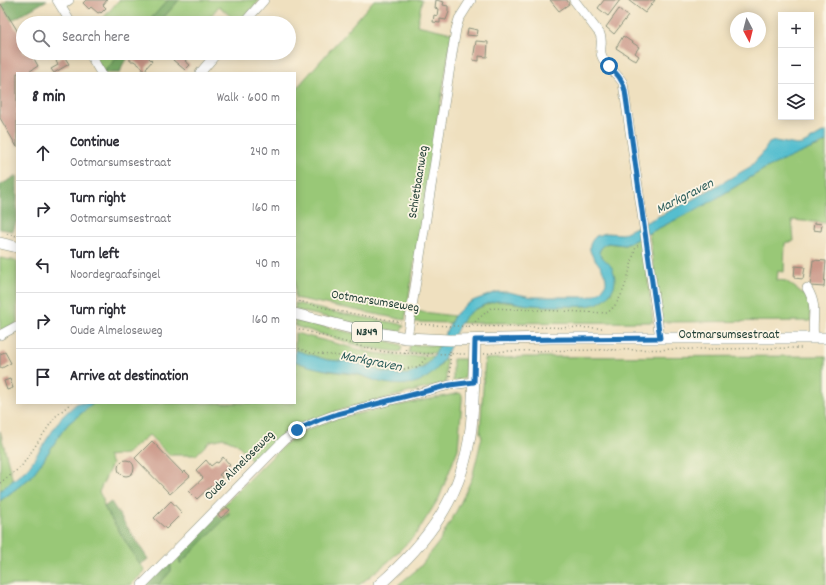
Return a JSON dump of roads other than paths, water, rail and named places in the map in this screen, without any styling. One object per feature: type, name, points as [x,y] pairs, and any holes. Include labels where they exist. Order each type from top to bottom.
[{"type":"main road","points":[[2,239],[16,246]]},
{"type":"main road","name":"Ootmarsumseweg","points":[[296,314],[359,330],[407,338],[442,340]]},
{"type":"main road","name":"Ootmarsumsestraat","points":[[442,340],[826,338]]},
{"type":"main road","points":[[379,585],[402,564],[435,526],[454,494],[466,455],[471,429],[475,340]]},
{"type":"street","points":[[67,16],[59,3],[69,0]]},
{"type":"street","points":[[250,16],[264,0]]},
{"type":"street","name":"Schietbaanweg","points":[[407,338],[456,29],[458,19],[471,0]]},
{"type":"street","name":"Ootmarsumsestraat","points":[[574,0],[600,34],[602,40],[601,53],[604,60],[624,83],[660,338]]},
{"type":"street","points":[[93,60],[99,72]]},
{"type":"street","points":[[201,72],[212,60]]},
{"type":"street","points":[[807,288],[814,301],[814,338]]},
{"type":"street","points":[[0,335],[16,327]]},
{"type":"street","name":"Oude Almeloseweg","points":[[142,585],[284,440],[297,430],[337,414],[450,385],[474,382]]},
{"type":"water","points":[[826,131],[826,142],[766,168],[707,204],[625,245],[608,243],[603,245],[599,252],[613,270],[615,281],[612,291],[600,302],[589,306],[548,306],[497,301],[486,304],[472,311],[461,323],[443,360],[431,374],[424,379],[408,384],[390,384],[357,374],[318,368],[296,361],[296,350],[327,360],[349,362],[368,366],[379,371],[399,375],[409,374],[425,367],[434,356],[454,316],[465,305],[475,300],[497,292],[508,292],[532,297],[586,297],[595,295],[606,283],[605,274],[602,268],[590,251],[592,241],[596,236],[606,233],[622,234],[690,201],[750,167],[762,154],[769,143],[775,141],[797,145],[803,144]]},
{"type":"water","points":[[76,404],[93,404],[69,423],[63,430],[30,478],[0,501],[0,491],[28,468],[61,418]]},
{"type":"water label","name":"Markgraven","points":[[685,197]]},
{"type":"water label","name":"Markgraven","points":[[371,362]]}]
